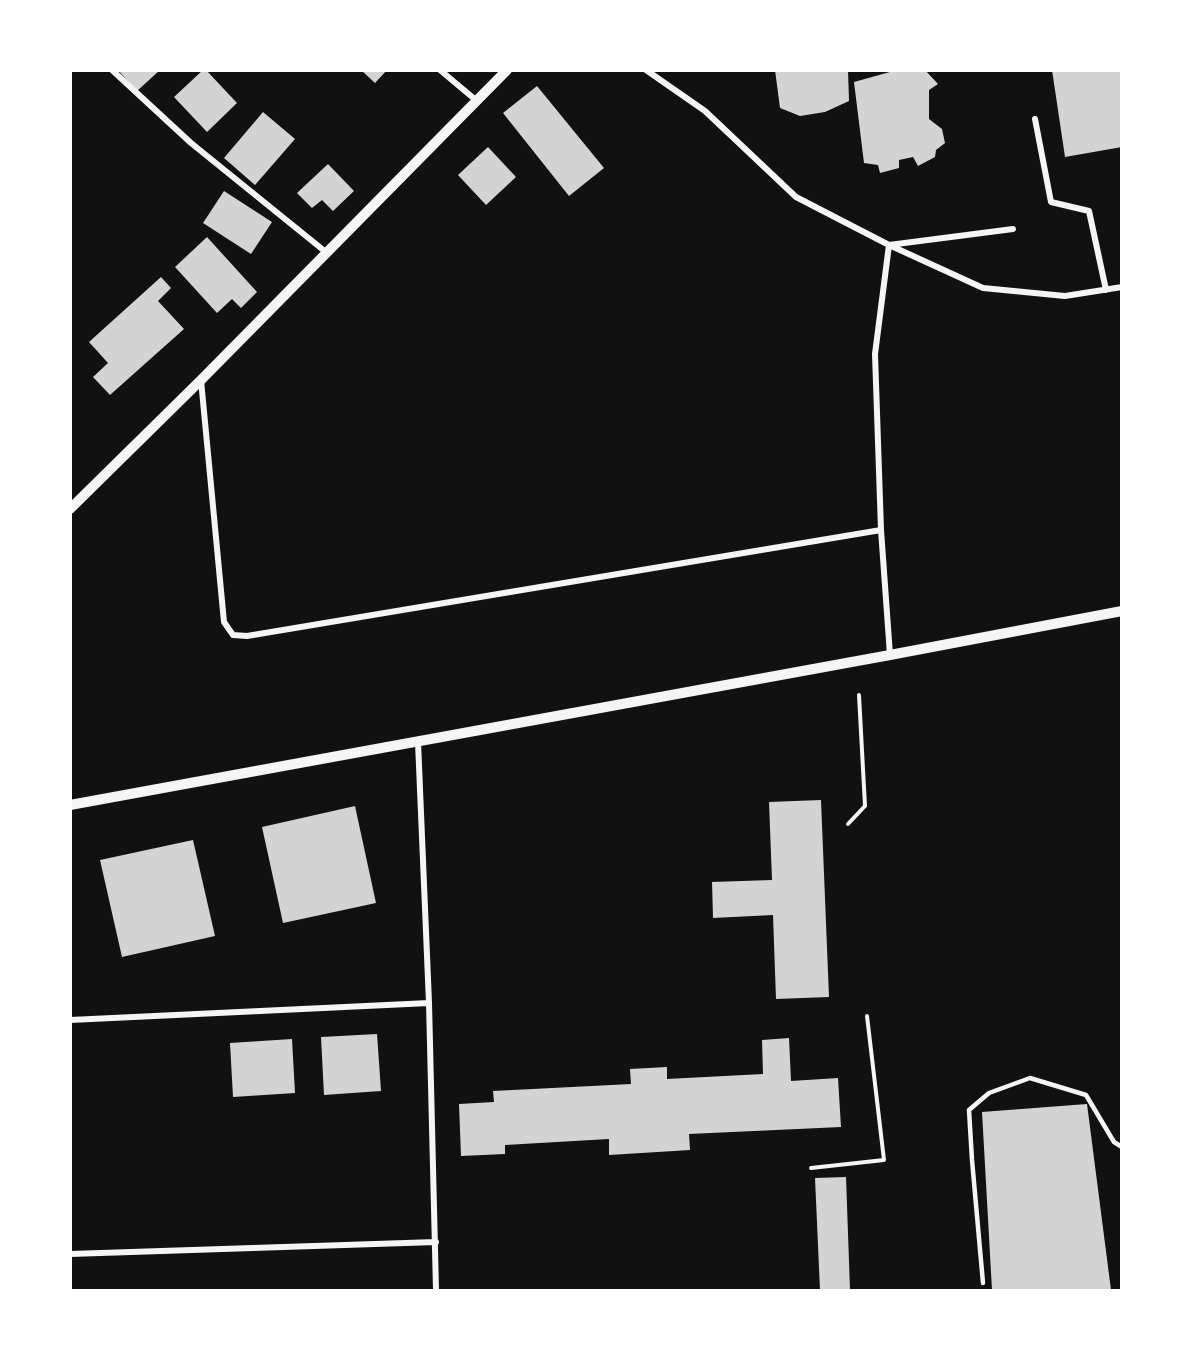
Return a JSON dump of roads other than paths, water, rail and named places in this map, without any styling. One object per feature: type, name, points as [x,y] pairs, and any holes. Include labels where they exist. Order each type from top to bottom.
[{"type":"street","points":[[112,70],[191,143],[327,253]]},
{"type":"street","points":[[440,70],[477,101]]},
{"type":"street","points":[[70,508],[201,380],[507,70]]},
{"type":"street","points":[[646,70],[705,111],[796,197],[889,245],[983,288],[1065,296],[1122,287]]},
{"type":"street","points":[[1035,118],[1051,202],[1089,211],[1106,290]]},
{"type":"street","points":[[889,245],[1013,228]]},
{"type":"street","points":[[889,245],[875,354],[881,530],[890,656]]},
{"type":"street","points":[[201,380],[224,622],[233,635],[247,636],[881,530]]},
{"type":"street","points":[[70,805],[890,656],[1122,611]]},
{"type":"street","points":[[418,742],[429,1002],[436,1290]]},
{"type":"street","points":[[70,1020],[429,1002]]},
{"type":"street","points":[[70,1254],[436,1242]]},
{"type":"lane","points":[[983,1283],[969,1110],[988,1093],[1030,1078],[1086,1095],[1114,1142],[1122,1147]]}]
